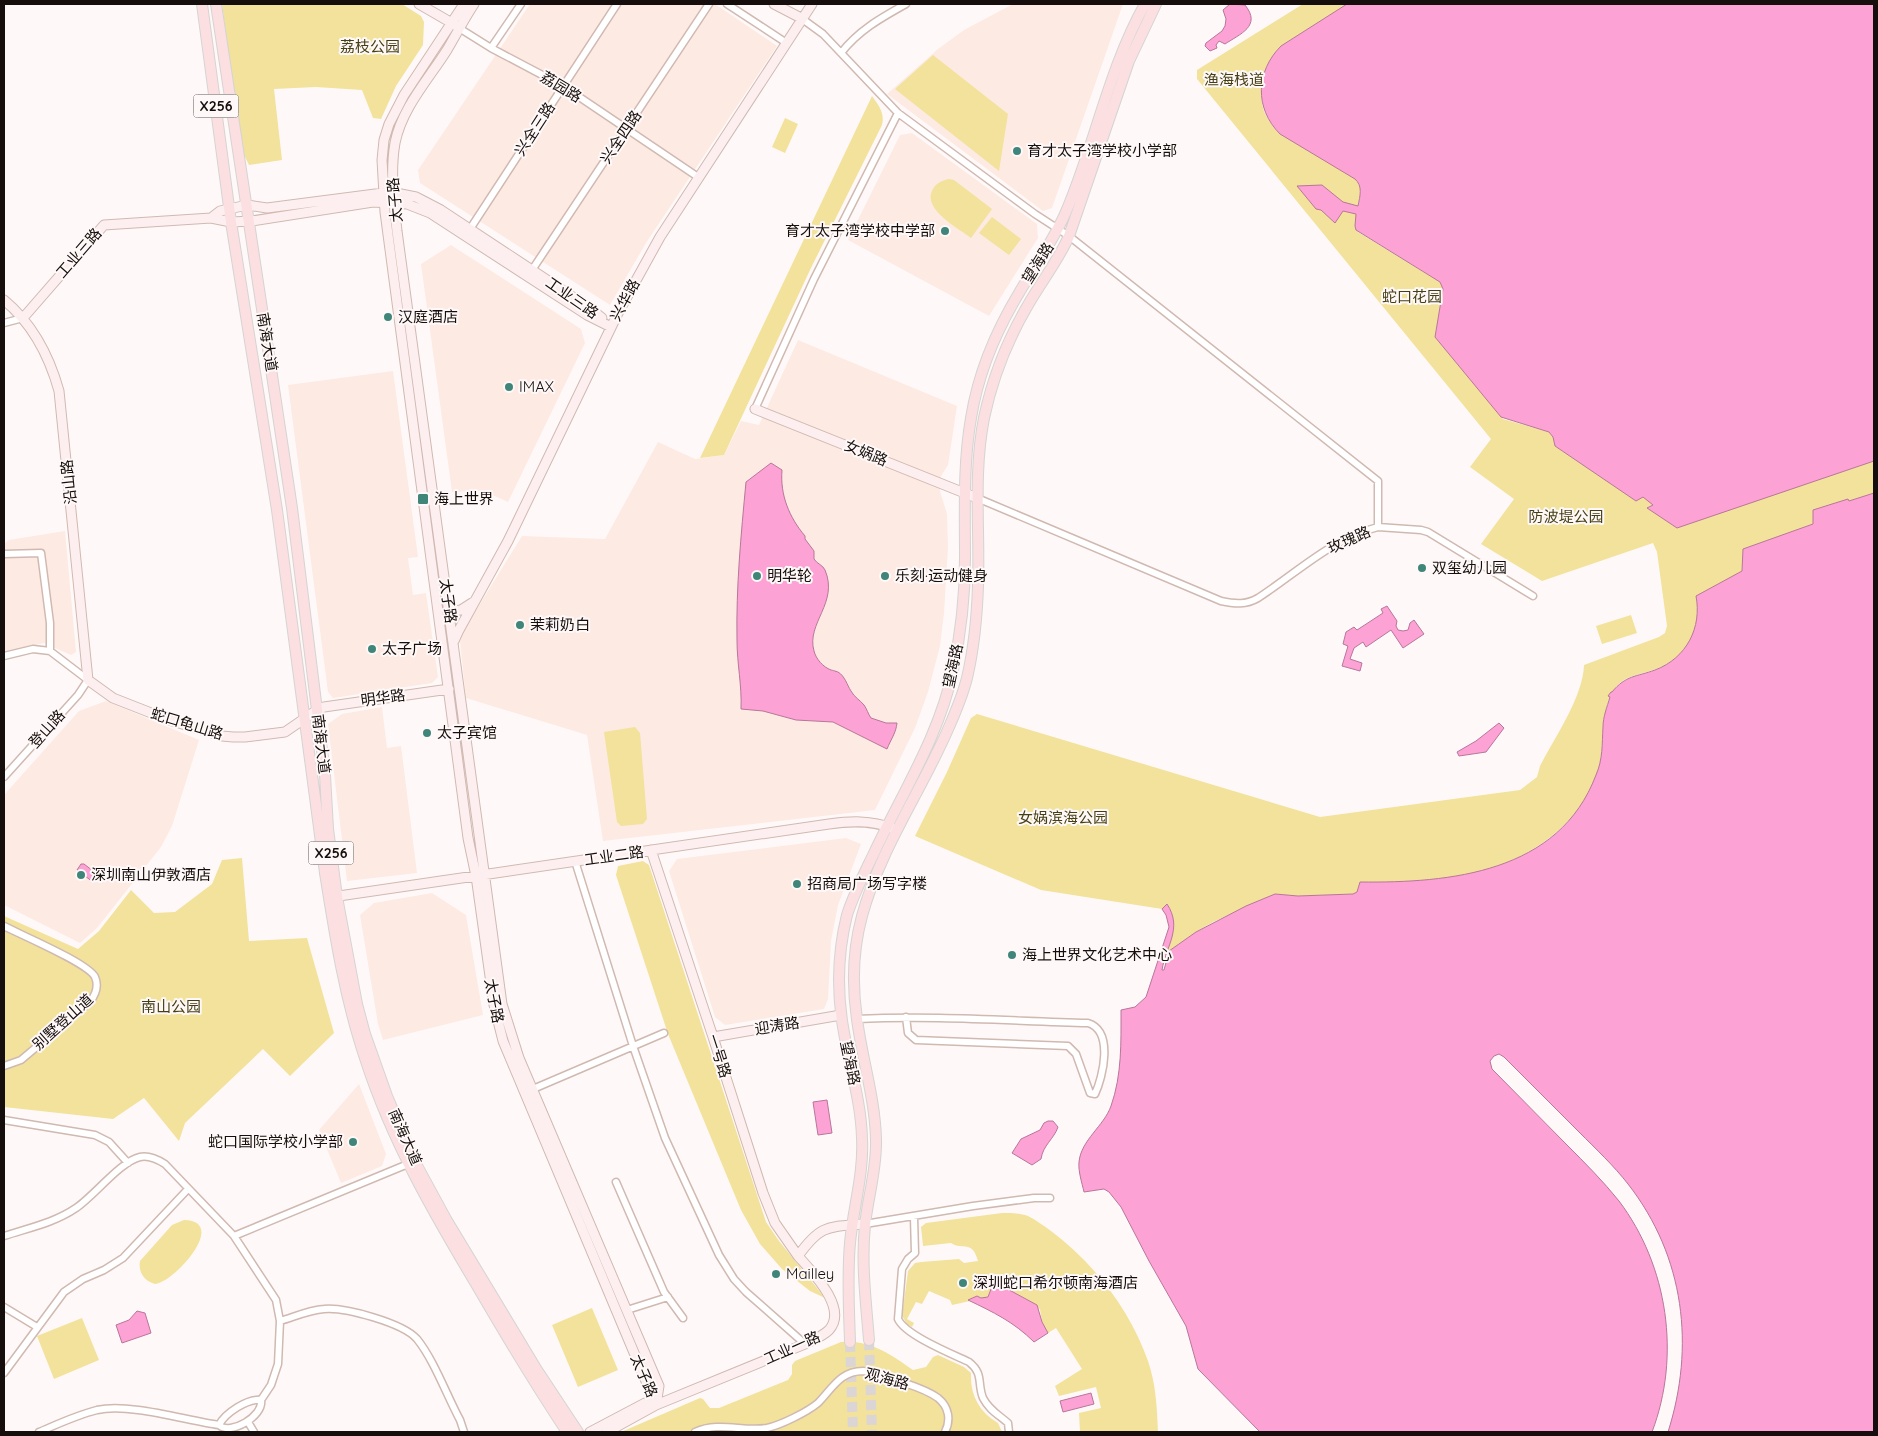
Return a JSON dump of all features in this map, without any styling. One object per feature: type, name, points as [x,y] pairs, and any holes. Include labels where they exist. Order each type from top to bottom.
[{"type":"main road","name":"南海大道","points":[[202,4],[231,222],[277,510],[304,720],[333,897],[359,1011],[371,1051],[399,1128],[415,1162],[446,1219],[537,1370],[578,1432]]},
{"type":"main road","name":"南海大道","points":[[216,4],[292,508],[325,775],[333,897],[341,967],[358,1037],[379,1099],[408,1164],[454,1248],[529,1374],[567,1432]]},
{"type":"main road","name":"望海路","points":[[850,1342],[849,1270],[852,1225],[860,1180],[862,1138],[857,1097],[841,1015],[840,957],[848,914],[862,877],[928,741],[944,704],[952,674],[962,619],[965,560],[964,493],[971,419],[986,363],[1016,297],[1046,252],[1070,202],[1118,59],[1145,4]]},
{"type":"main road","name":"望海路","points":[[869,1340],[864,1260],[865,1224],[874,1177],[876,1137],[874,1113],[856,1019],[854,963],[861,918],[874,880],[940,747],[967,679],[976,621],[978,587],[977,498],[984,422],[999,367],[1019,320],[1057,260],[1069,236],[1128,61],[1156,4]]},
{"type":"street","name":"荔园路","points":[[419,4],[491,48],[563,86],[698,177]]},
{"type":"street","name":"太子路","points":[[464,4],[456,26],[403,119],[394,151],[392,172],[454,644],[494,1004],[503,1041],[656,1405]]},
{"type":"street","name":"太子路","points":[[474,4],[404,95],[389,124],[383,149],[384,197],[468,838],[480,875],[502,1004],[512,1037],[533,1089],[659,1386],[656,1405]]},
{"type":"street","points":[[491,48],[521,4]]},
{"type":"street","name":"兴全三路","points":[[470,229],[617,4]]},
{"type":"street","name":"兴全四路","points":[[532,270],[710,4]]},
{"type":"street","points":[[727,4],[785,42]]},
{"type":"street","points":[[774,4],[815,27],[898,113],[1069,236]]},
{"type":"street","name":"兴华路","points":[[454,644],[459,630],[508,541],[612,327],[660,237],[785,42],[812,4]]},
{"type":"street","points":[[841,53],[862,30],[906,4]]},
{"type":"street","points":[[755,409],[814,279],[898,113]]},
{"type":"street","name":"工业三路","points":[[394,198],[408,195],[422,200],[470,229],[591,309],[612,327]]},
{"type":"street","name":"工业三路","points":[[211,218],[220,211],[247,205],[267,208],[384,197],[394,198],[430,213],[587,315],[612,327]]},
{"type":"street","name":"工业三路","points":[[23,318],[104,225],[211,218],[231,222],[248,221],[359,203],[384,197]]},
{"type":"street","name":"玫瑰路","points":[[977,498],[1221,601],[1234,604],[1252,602],[1328,548],[1355,534],[1378,527],[1378,481],[1069,236]]},
{"type":"street","name":"沿山路","points":[[4,300],[23,318],[32,330],[48,358],[58,391],[88,680]]},
{"type":"street","points":[[4,323],[23,318]]},
{"type":"street","name":"女娲路","points":[[755,409],[977,498]]},
{"type":"street","points":[[1378,527],[1421,530],[1433,534],[1533,596]]},
{"type":"street","points":[[4,554],[41,553],[50,623],[50,652]]},
{"type":"street","points":[[449,608],[452,611],[459,611],[478,598]]},
{"type":"street","points":[[4,656],[33,649],[50,652],[88,680]]},
{"type":"street","name":"蛇口龟山路","points":[[88,680],[113,698],[170,720],[222,736],[245,737],[285,732],[317,710]]},
{"type":"street","name":"登山路","points":[[4,777],[78,695],[88,680]]},
{"type":"street","name":"明华路","points":[[317,710],[331,706],[449,689]]},
{"type":"street","name":"工业二路","points":[[333,897],[845,822],[874,823],[898,830]]},
{"type":"street","name":"一号路","points":[[651,850],[769,1210],[782,1234],[798,1256]]},
{"type":"street","points":[[575,861],[633,1046],[665,1138],[726,1267],[746,1292],[806,1344]]},
{"type":"street","name":"别墅登山道","points":[[4,926],[80,964],[94,975],[97,985],[96,994],[90,1002],[20,1060],[4,1066]]},
{"type":"street","name":"迎涛路","points":[[713,1037],[841,1015]]},
{"type":"street","points":[[856,1019],[906,1018],[1088,1023],[1098,1028],[1103,1037],[1104,1067],[1100,1084],[1095,1094],[1090,1093],[1076,1054],[1068,1046],[916,1040],[908,1033],[906,1018]]},
{"type":"street","points":[[533,1089],[664,1033]]},
{"type":"street","points":[[4,1120],[95,1135],[109,1142],[128,1163]]},
{"type":"street","points":[[4,1236],[54,1220],[66,1214],[85,1202],[128,1163],[139,1157],[157,1159],[165,1164],[234,1236],[271,1291],[279,1310],[277,1369],[271,1385],[261,1400],[259,1411],[248,1422],[228,1429],[221,1428],[219,1425],[115,1408],[80,1415],[39,1432]]},
{"type":"street","points":[[234,1236],[408,1164]]},
{"type":"street","points":[[616,1182],[664,1292],[683,1318]]},
{"type":"street","points":[[4,1373],[64,1292],[124,1258],[188,1189]]},
{"type":"street","points":[[798,1256],[811,1238],[829,1228],[914,1217],[973,1206],[1034,1198],[1050,1198]]},
{"type":"street","points":[[914,1217],[915,1253],[908,1259],[902,1269],[898,1319],[904,1329],[976,1367],[984,1399],[994,1413],[1008,1423],[1009,1432]]},
{"type":"street","name":"工业一路","points":[[607,1432],[656,1405],[806,1344],[828,1331],[834,1321],[827,1290],[798,1256]]},
{"type":"street","points":[[627,1310],[668,1297]]},
{"type":"street","points":[[4,1307],[38,1327]]},
{"type":"street","points":[[280,1322],[314,1311],[331,1309],[397,1325],[416,1338],[425,1352],[460,1420],[464,1432]]},
{"type":"street","name":"观海路","points":[[695,1432],[711,1427],[768,1428],[787,1421],[817,1403],[834,1382],[847,1374],[862,1371],[875,1373],[922,1389],[937,1398],[945,1407],[949,1418],[945,1432]]},
{"type":"street","points":[[645,1403],[647,1384]]},
{"type":"street","points":[[659,1386],[668,1393],[682,1394]]},
{"type":"street","points":[[219,1425],[224,1418],[241,1406],[255,1400],[261,1400]]},
{"type":"street","points":[[590,1432],[645,1403],[656,1405]]},
{"type":"street","points":[[248,1422],[254,1432]]},
{"type":"shaded area","points":[[530,4],[715,4],[777,46],[646,243],[610,305],[420,183],[418,170]]},
{"type":"shaded area","name":"育才太子湾学校小学部","points":[[1013,4],[1123,4],[1052,208],[1043,211],[887,94],[938,49],[964,30]]},
{"type":"shaded area","points":[[1230,4],[1245,5],[1250,12],[1250,24],[1242,33],[1225,44],[1219,41],[1216,45],[1217,48],[1210,51],[1205,46],[1206,43],[1222,31],[1226,19],[1223,10]]},
{"type":"shaded area","points":[[1347,4],[1874,4],[1874,461],[1677,528],[1647,508],[1653,505],[1643,497],[1636,501],[1555,446],[1553,437],[1549,432],[1501,417],[1435,337],[1443,289],[1440,282],[1356,230],[1356,214],[1343,211],[1335,223],[1321,210],[1316,209],[1297,186],[1322,185],[1343,202],[1358,206],[1360,191],[1358,182],[1280,134],[1266,113],[1261,90],[1263,78],[1273,56],[1281,46]]},
{"type":"shaded area","name":"育才太子湾学校中学部","points":[[912,133],[1037,224],[1038,238],[989,316],[848,240],[900,135]]},
{"type":"shaded area","points":[[451,245],[581,329],[585,343],[508,502],[484,491],[452,492],[421,264]]},
{"type":"shaded area","name":"海上世界","points":[[798,340],[957,406],[948,465],[941,476],[940,491],[947,514],[948,547],[940,646],[928,692],[915,728],[875,810],[603,841],[587,735],[466,698],[460,642],[465,628],[522,536],[605,539],[658,442],[695,459],[724,455],[741,421],[759,425]]},
{"type":"shaded area","points":[[393,371],[418,557],[408,558],[413,595],[426,593],[438,677],[432,683],[333,698],[328,692],[288,385]]},
{"type":"shaded area","points":[[771,463],[782,470],[782,488],[790,513],[814,551],[814,559],[825,570],[828,582],[826,603],[814,631],[815,654],[825,667],[838,672],[842,676],[852,693],[864,705],[871,718],[886,723],[897,723],[887,749],[833,722],[796,720],[763,711],[741,709],[737,649],[737,600],[746,482]]},
{"type":"shaded area","points":[[1874,493],[1874,1432],[1668,1432],[1681,1368],[1682,1335],[1680,1304],[1673,1272],[1662,1242],[1647,1212],[1617,1171],[1499,1054],[1490,1061],[1492,1069],[1587,1165],[1619,1201],[1636,1226],[1649,1254],[1659,1283],[1665,1312],[1667,1343],[1666,1373],[1661,1403],[1652,1432],[1260,1432],[1198,1369],[1186,1326],[1121,1207],[1109,1192],[1104,1189],[1084,1192],[1080,1173],[1079,1162],[1084,1147],[1108,1113],[1115,1094],[1120,1058],[1121,1010],[1135,1007],[1146,997],[1169,927],[1166,915],[1162,909],[1167,904],[1174,921],[1174,929],[1162,970],[1164,970],[1169,951],[1196,932],[1246,906],[1275,894],[1298,896],[1353,894],[1357,892],[1360,882],[1394,882],[1464,874],[1498,866],[1529,852],[1556,833],[1579,808],[1596,775],[1601,757],[1605,712],[1610,697],[1608,696],[1622,682],[1666,665],[1684,649],[1690,640],[1697,619],[1696,596],[1742,571],[1743,549],[1813,524],[1813,510]]},
{"type":"shaded area","points":[[65,531],[76,652],[71,655],[44,643],[4,652],[4,544],[9,540]]},
{"type":"shaded area","points":[[1387,606],[1397,621],[1396,626],[1398,630],[1408,630],[1410,623],[1414,620],[1424,634],[1403,648],[1391,630],[1366,647],[1363,642],[1354,648],[1350,659],[1362,663],[1360,671],[1342,666],[1348,646],[1343,644],[1346,632],[1354,627],[1357,630],[1383,613],[1381,609]]},
{"type":"shaded area","points":[[106,701],[199,740],[172,826],[161,847],[97,928],[80,943],[4,905],[4,795],[79,711]]},
{"type":"shaded area","points":[[382,707],[387,748],[401,746],[417,873],[347,881],[328,724],[342,714]]},
{"type":"shaded area","points":[[1499,723],[1504,728],[1486,752],[1459,756],[1457,752],[1476,741]]},
{"type":"shaded area","points":[[846,838],[861,844],[838,905],[831,941],[828,999],[824,1009],[725,1025],[715,1017],[669,871],[677,859]]},
{"type":"shaded area","points":[[81,864],[84,864],[97,874],[93,882],[77,870]]},
{"type":"shaded area","points":[[432,893],[466,915],[483,1015],[383,1040],[378,1024],[360,915],[374,903]]},
{"type":"shaded area","name":"蛇口国际学校小学部","points":[[359,1084],[386,1154],[382,1166],[341,1183],[319,1130]]},
{"type":"shaded area","points":[[827,1100],[832,1133],[818,1135],[813,1102]]},
{"type":"shaded area","points":[[1053,1121],[1058,1127],[1044,1150],[1041,1159],[1032,1165],[1012,1153],[1021,1139],[1040,1130],[1044,1123]]},
{"type":"shaded area","points":[[1000,1285],[1037,1305],[1042,1322],[1048,1333],[1034,1342],[1011,1323],[968,1300],[977,1296],[981,1298],[988,1297],[991,1289]]},
{"type":"shaded area","points":[[137,1311],[145,1313],[151,1333],[122,1343],[116,1325],[129,1320]]},
{"type":"shaded area","points":[[1091,1393],[1094,1404],[1063,1412],[1060,1401]]},
{"type":"green space","name":"荔枝公园","points":[[222,4],[402,4],[421,16],[424,22],[423,45],[396,86],[381,119],[373,118],[362,90],[316,87],[274,89],[282,160],[249,165],[241,149]]},
{"type":"green space","points":[[1303,4],[1347,4],[1281,46],[1275,52],[1270,62],[1262,97],[1266,116],[1276,130],[1357,180],[1361,189],[1355,226],[1358,232],[1440,282],[1443,289],[1435,337],[1503,419],[1549,432],[1553,437],[1555,446],[1636,500],[1643,496],[1654,505],[1648,507],[1677,527],[1874,461],[1874,493],[1849,501],[1848,499],[1813,524],[1744,549],[1742,571],[1697,596],[1697,620],[1694,631],[1683,651],[1665,665],[1628,678],[1616,687],[1610,696],[1605,717],[1600,762],[1592,788],[1567,822],[1540,845],[1517,858],[1467,875],[1414,881],[1361,882],[1357,892],[1353,894],[1298,896],[1275,894],[1213,922],[1169,951],[1174,921],[1167,904],[1162,909],[1041,890],[915,836],[971,718],[977,714],[1320,817],[1520,790],[1537,777],[1540,766],[1574,703],[1579,690],[1584,665],[1659,637],[1665,633],[1667,626],[1657,552],[1653,543],[1542,581],[1481,544],[1514,499],[1470,467],[1491,439],[1197,79],[1197,70]]},
{"type":"green space","points":[[933,55],[1008,114],[999,171],[895,89]]},
{"type":"green space","points":[[872,96],[882,113],[882,125],[810,270],[724,455],[700,458]]},
{"type":"green space","points":[[785,118],[798,124],[785,153],[772,147]]},
{"type":"green space","points":[[949,179],[954,180],[992,209],[971,238],[936,211],[932,204],[931,196],[934,187],[940,182]]},
{"type":"green space","points":[[992,217],[1021,239],[1009,255],[979,233]]},
{"type":"green space","points":[[1631,615],[1637,633],[1602,644],[1596,626]]},
{"type":"green space","points":[[635,727],[640,733],[647,819],[643,824],[621,826],[617,822],[604,732]]},
{"type":"green space","name":"南山公园","points":[[242,858],[249,941],[307,938],[334,1033],[290,1076],[263,1049],[185,1123],[179,1141],[144,1098],[113,1119],[4,1107],[4,916],[78,949],[99,931],[131,890],[154,913],[175,912],[212,884],[222,860]]},
{"type":"green space","points":[[643,861],[649,865],[766,1222],[825,1298],[810,1291],[782,1269],[760,1244],[741,1210],[668,1034],[616,875],[618,866]]},
{"type":"green space","points":[[1002,1213],[1025,1215],[1046,1227],[1082,1258],[1109,1289],[1131,1324],[1148,1361],[1157,1405],[1158,1432],[1080,1432],[1079,1413],[1101,1408],[1096,1387],[1059,1396],[1055,1386],[1082,1369],[1056,1328],[1048,1333],[1042,1322],[1040,1309],[991,1289],[988,1297],[952,1305],[950,1300],[929,1291],[922,1304],[916,1302],[907,1319],[914,1323],[912,1327],[907,1324],[902,1316],[908,1271],[915,1263],[959,1259],[964,1263],[978,1261],[973,1250],[967,1247],[951,1243],[923,1246],[921,1227],[926,1223]]},
{"type":"green space","points":[[184,1220],[196,1223],[201,1230],[200,1240],[194,1252],[185,1263],[164,1281],[155,1284],[151,1283],[141,1272],[140,1261],[172,1225]]},
{"type":"green space","points":[[592,1308],[618,1370],[578,1387],[552,1325]]},
{"type":"green space","points":[[82,1318],[99,1360],[54,1379],[37,1336]]},
{"type":"green space","points":[[841,1342],[862,1343],[880,1349],[913,1370],[926,1367],[933,1357],[938,1355],[964,1367],[971,1373],[972,1389],[977,1402],[991,1419],[998,1423],[1002,1432],[621,1432],[700,1398],[710,1408],[719,1408],[788,1380],[792,1374],[792,1365],[795,1361]]},
{"type":"tunnel","points":[[869,1340],[872,1432]]},
{"type":"tunnel","points":[[850,1342],[853,1432]]},
{"type":"place","name":"育才太子湾学校小学部","points":[[1017,151]]},
{"type":"place","name":"育才太子湾学校中学部","points":[[945,231]]},
{"type":"place","name":"汉庭酒店","points":[[388,317]]},
{"type":"place","name":"IMAX","points":[[509,387]]},
{"type":"place","name":"海上世界","points":[[423,499]]},
{"type":"place","name":"双玺幼儿园","points":[[1422,568]]},
{"type":"place","name":"明华轮","points":[[757,576]]},
{"type":"place","name":"乐刻·运动健身","points":[[885,576]]},
{"type":"place","name":"茉莉奶白","points":[[520,625]]},
{"type":"place","name":"太子广场","points":[[372,649]]},
{"type":"place","name":"太子宾馆","points":[[427,733]]},
{"type":"place","name":"深圳南山伊敦酒店","points":[[81,875]]},
{"type":"place","name":"招商局广场写字楼","points":[[797,884]]},
{"type":"place","name":"海上世界文化艺术中心","points":[[1012,955]]},
{"type":"place","name":"蛇口国际学校小学部","points":[[353,1142]]},
{"type":"place","name":"Mailley","points":[[776,1274]]},
{"type":"place","name":"深圳蛇口希尔顿南海酒店","points":[[963,1283]]},
{"type":"park label","name":"渔海栈道","points":[[1234,80]]},
{"type":"park label","name":"蛇口花园","points":[[1412,297]]},
{"type":"park label","name":"防波堤公园","points":[[1566,517]]},
{"type":"park label","name":"女娲滨海公园","points":[[1063,818]]}]
